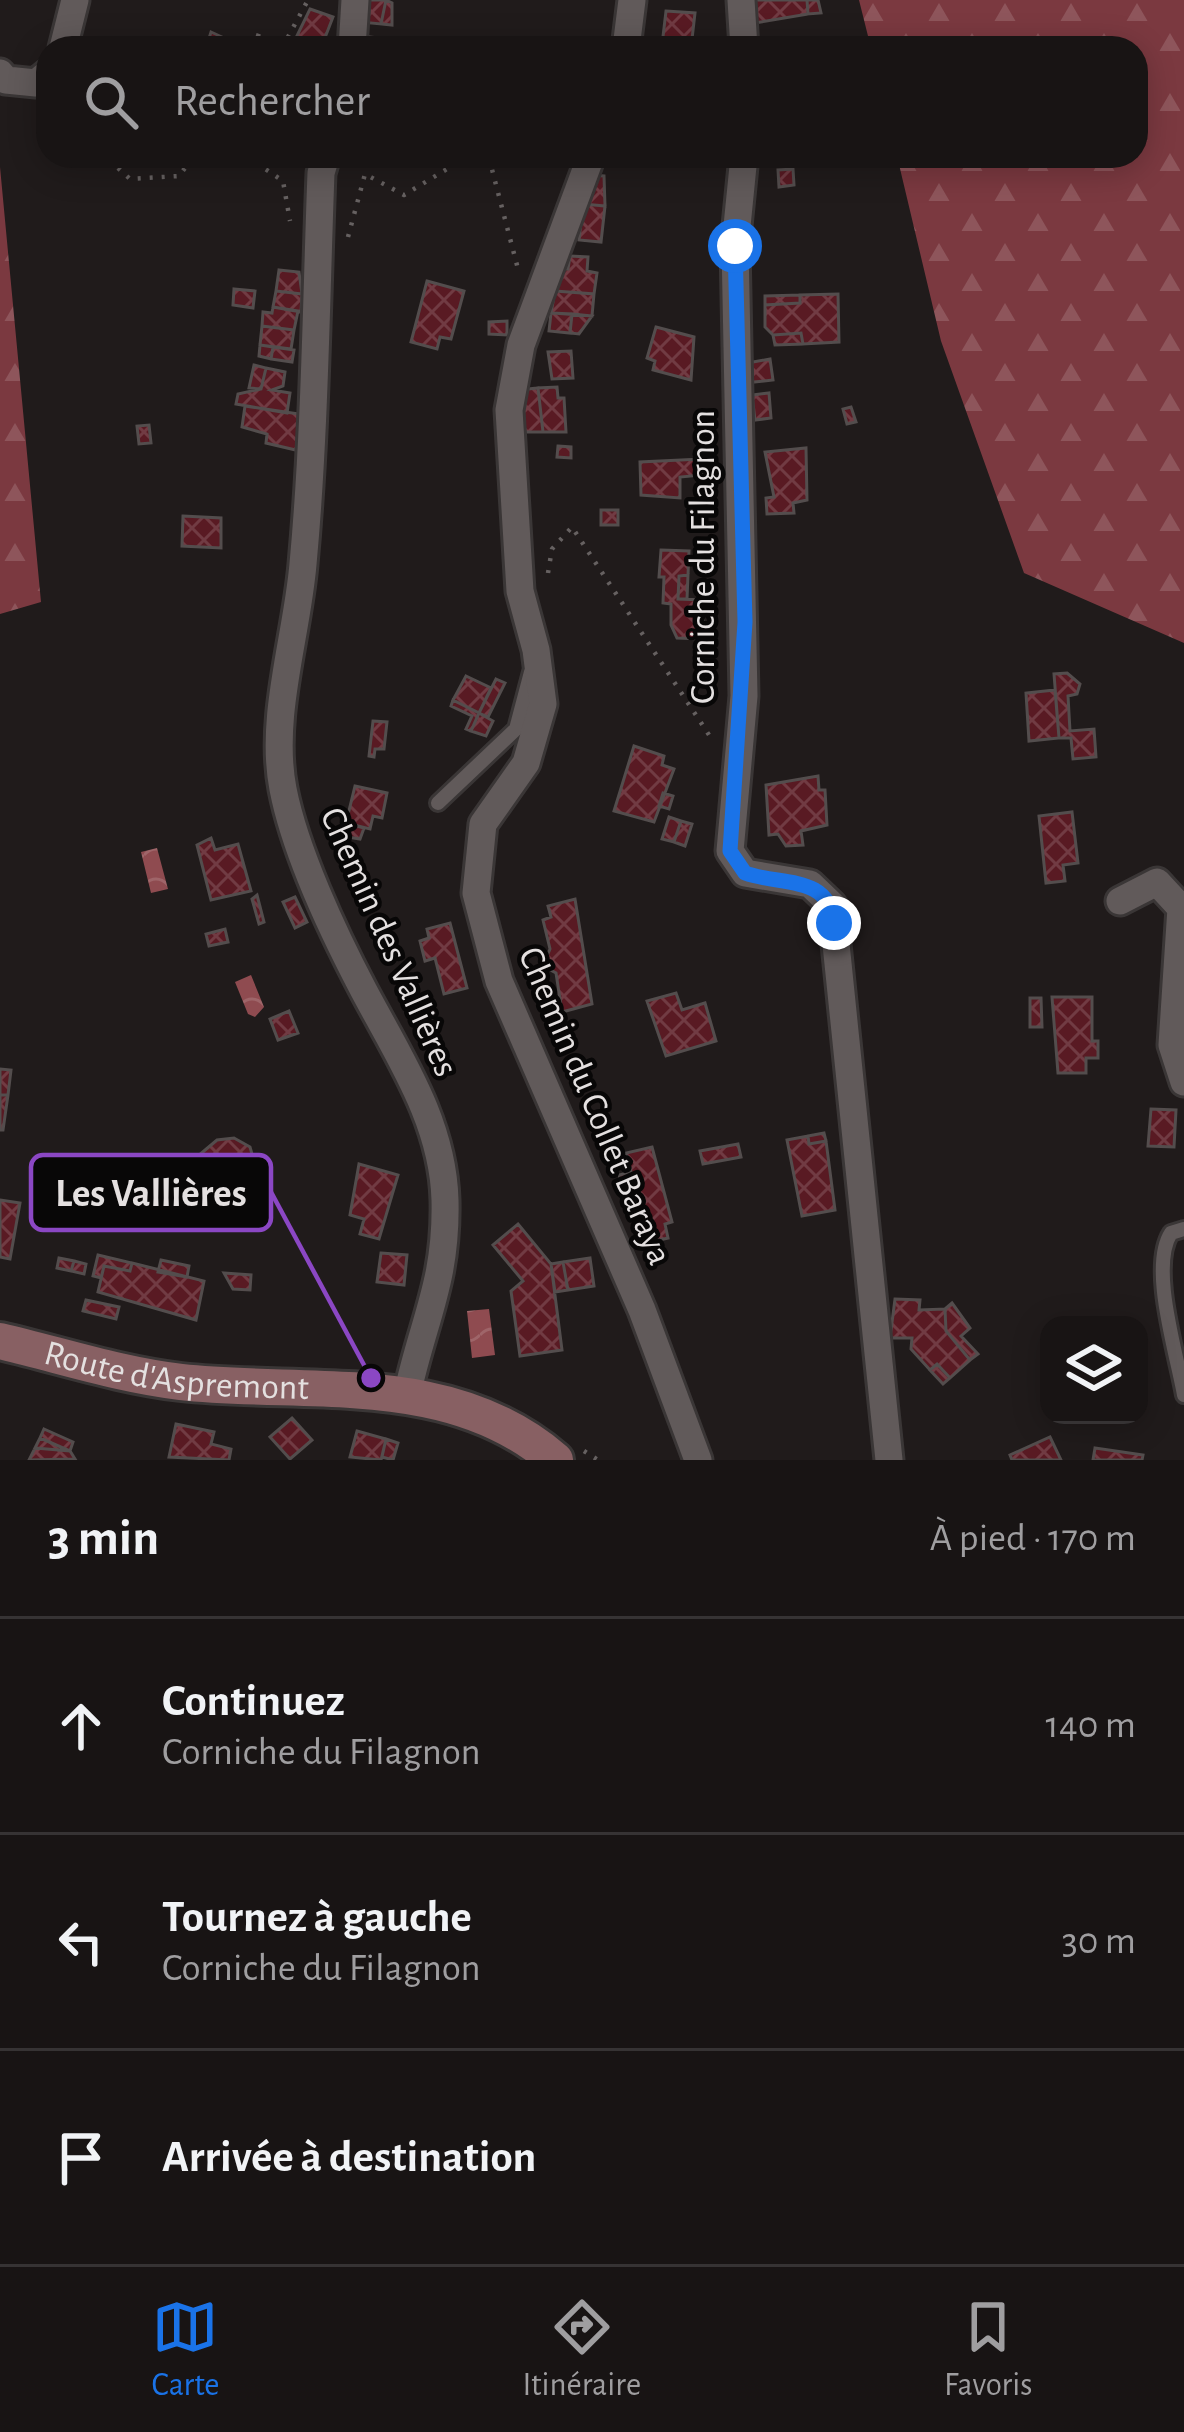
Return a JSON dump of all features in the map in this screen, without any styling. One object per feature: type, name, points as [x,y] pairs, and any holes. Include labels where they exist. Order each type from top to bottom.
[{"type":"street","points":[[67,36],[75,0]]},
{"type":"street","points":[[353,36],[355,0]]},
{"type":"street","points":[[628,36],[632,0]]},
{"type":"street","points":[[742,0],[744,36]]},
{"type":"street","points":[[0,73],[6,80],[36,83]]},
{"type":"street","name":"Chemin des Vallières","points":[[325,168],[311,483],[297,632],[279,733],[283,788],[298,838],[362,986],[411,1075],[441,1158],[445,1196],[440,1288],[406,1394]]},
{"type":"street","name":"Chemin du Collet Baraya","points":[[586,168],[530,315],[509,410],[520,591],[536,650],[543,704],[526,763],[494,801],[478,840],[476,892],[499,981],[643,1310],[698,1460]]},
{"type":"street","name":"Corniche du Filagnon","points":[[743,168],[735,246],[744,696],[728,831],[735,863],[759,878],[809,884],[832,905],[889,1460]]},
{"type":"street","points":[[1120,901],[1157,881],[1180,908],[1172,1045],[1184,1082]]},
{"type":"street","name":"Route d'Aspremont","points":[[0,1341],[187,1382],[358,1387],[406,1394],[481,1417],[555,1460]]},
{"type":"lane","points":[[438,803],[516,729],[536,650]]},
{"type":"lane","points":[[1184,1229],[1171,1233],[1164,1244],[1161,1267],[1184,1395]]},
{"type":"path","points":[[286,36],[308,0]]},
{"type":"path","points":[[118,168],[130,179],[179,176],[185,168]]},
{"type":"path","points":[[264,168],[283,181],[290,222]]},
{"type":"path","points":[[318,265],[343,256],[364,174],[404,195],[449,168]]},
{"type":"path","points":[[492,168],[530,315]]},
{"type":"path","points":[[546,590],[552,549],[572,527],[733,766]]},
{"type":"green space","points":[[859,0],[1184,0],[1184,643],[1024,573],[941,341],[900,168],[1148,168],[1148,36],[868,36]]},
{"type":"green space","points":[[0,167],[41,602],[0,614]]},
{"type":"water","points":[[157,848],[168,889],[151,893],[141,852]]},
{"type":"water","points":[[251,975],[264,1007],[255,1017],[248,1014],[235,982]]},
{"type":"water","points":[[489,1309],[495,1355],[472,1358],[467,1311]]},
{"type":"building","points":[[364,0],[386,0],[381,24],[360,22]]},
{"type":"building","points":[[386,0],[392,3],[392,25],[381,24]]},
{"type":"building","points":[[753,0],[807,0],[808,14],[755,23]]},
{"type":"building","points":[[807,0],[818,0],[821,13],[808,14]]},
{"type":"building","points":[[310,9],[333,17],[326,36],[297,36]]},
{"type":"building","points":[[666,11],[695,13],[692,36],[663,36]]},
{"type":"building","points":[[793,169],[794,185],[779,187],[778,170]]},
{"type":"building","points":[[590,175],[604,176],[605,206],[583,204]]},
{"type":"building","points":[[583,204],[605,206],[601,242],[579,240]]},
{"type":"building","points":[[570,256],[588,257],[587,271],[597,273],[594,294],[555,291],[559,269],[568,269]]},
{"type":"building","points":[[279,270],[299,272],[302,294],[276,291]]},
{"type":"building","points":[[427,281],[464,291],[451,339],[440,337],[437,349],[411,342]]},
{"type":"building","points":[[234,289],[255,291],[253,308],[233,305]]},
{"type":"building","points":[[276,291],[302,294],[301,312],[273,307]]},
{"type":"building","points":[[555,291],[594,294],[592,316],[551,313]]},
{"type":"building","points":[[838,294],[839,342],[803,344],[801,333],[773,335],[765,327],[765,305],[800,303],[800,295]]},
{"type":"building","points":[[800,295],[800,303],[765,305],[765,296]]},
{"type":"building","points":[[273,307],[298,311],[294,330],[262,326],[263,312],[272,313]]},
{"type":"building","points":[[551,313],[572,314],[570,333],[549,331]]},
{"type":"building","points":[[572,314],[592,316],[579,334],[570,333]]},
{"type":"building","points":[[507,321],[507,335],[489,334],[489,322]]},
{"type":"building","points":[[262,326],[294,330],[291,349],[260,345]]},
{"type":"building","points":[[656,327],[694,337],[691,380],[653,370],[655,361],[647,358]]},
{"type":"building","points":[[801,333],[803,344],[775,345],[773,335]]},
{"type":"building","points":[[260,345],[273,347],[271,359],[259,356]]},
{"type":"building","points":[[273,347],[294,350],[292,362],[271,359]]},
{"type":"building","points":[[571,351],[573,378],[552,379],[548,352]]},
{"type":"building","points":[[770,359],[773,380],[744,383],[742,364]]},
{"type":"building","points":[[254,365],[266,368],[261,389],[249,388]]},
{"type":"building","points":[[266,368],[285,372],[283,386],[272,390],[290,393],[287,413],[236,404],[238,394],[261,389]]},
{"type":"building","points":[[557,387],[558,398],[564,398],[566,432],[543,432],[538,388]]},
{"type":"building","points":[[538,388],[543,432],[519,432],[518,390]]},
{"type":"building","points":[[769,393],[771,418],[755,420],[752,395]]},
{"type":"building","points":[[245,406],[299,414],[300,451],[266,443],[267,434],[242,427]]},
{"type":"building","points":[[851,407],[856,422],[847,424],[843,409]]},
{"type":"building","points":[[149,425],[151,443],[139,444],[137,426]]},
{"type":"building","points":[[558,446],[571,447],[571,458],[557,457]]},
{"type":"building","points":[[806,448],[807,500],[793,503],[794,513],[767,514],[766,498],[774,497],[765,452]]},
{"type":"building","points":[[701,459],[702,475],[680,477],[680,498],[641,495],[640,462]]},
{"type":"building","points":[[601,510],[618,510],[618,525],[601,525]]},
{"type":"building","points":[[183,516],[221,518],[221,548],[182,546]]},
{"type":"building","points":[[661,550],[689,551],[688,575],[679,576],[678,599],[704,600],[702,639],[677,638],[671,625],[671,604],[663,603],[664,577],[659,577]]},
{"type":"building","points":[[688,575],[687,599],[678,599],[679,576]]},
{"type":"building","points":[[1067,673],[1080,684],[1077,694],[1068,696],[1070,731],[1094,729],[1096,757],[1073,759],[1071,738],[1059,738],[1054,674]]},
{"type":"building","points":[[466,676],[491,688],[479,713],[453,700]]},
{"type":"building","points":[[496,679],[505,683],[488,717],[479,713]]},
{"type":"building","points":[[1055,690],[1059,738],[1029,741],[1026,693]]},
{"type":"building","points":[[453,700],[479,713],[471,731],[466,729],[472,716],[451,706]]},
{"type":"building","points":[[479,713],[493,721],[486,736],[471,731]]},
{"type":"building","points":[[373,721],[387,722],[384,749],[375,749],[374,757],[369,756]]},
{"type":"building","points":[[634,746],[664,756],[662,765],[674,769],[654,822],[614,811]]},
{"type":"building","points":[[818,776],[819,790],[825,790],[827,825],[801,831],[803,845],[786,846],[778,834],[769,835],[766,785]]},
{"type":"building","points":[[355,786],[387,793],[382,818],[373,816],[370,829],[346,823]]},
{"type":"building","points":[[663,793],[673,796],[669,809],[659,806]]},
{"type":"building","points":[[1072,812],[1078,863],[1063,865],[1065,881],[1046,883],[1039,816]]},
{"type":"building","points":[[669,817],[681,821],[674,842],[662,839]]},
{"type":"building","points":[[681,821],[692,824],[685,846],[674,842]]},
{"type":"building","points":[[346,823],[364,828],[360,839],[342,836]]},
{"type":"building","points":[[211,838],[215,850],[238,844],[251,891],[211,900],[197,845]]},
{"type":"building","points":[[257,895],[264,922],[259,924],[252,899]]},
{"type":"building","points":[[295,897],[307,922],[295,928],[283,902]]},
{"type":"building","points":[[575,899],[592,1004],[562,1012],[556,973],[543,966],[550,949],[543,920],[551,917],[548,906]]},
{"type":"building","points":[[450,923],[467,988],[444,994],[435,958],[425,961],[420,941],[429,938],[427,929]]},
{"type":"building","points":[[225,929],[228,942],[209,946],[206,934]]},
{"type":"building","points":[[676,993],[682,1010],[705,1003],[716,1041],[666,1056],[647,1001]]},
{"type":"building","points":[[1052,997],[1092,997],[1092,1041],[1098,1041],[1098,1058],[1086,1058],[1086,1073],[1058,1073]]},
{"type":"building","points":[[1030,998],[1041,998],[1042,1027],[1030,1027]]},
{"type":"building","points":[[289,1011],[298,1033],[278,1040],[270,1019]]},
{"type":"building","points":[[0,1069],[11,1070],[8,1095],[0,1095]]},
{"type":"building","points":[[0,1095],[8,1095],[3,1130],[0,1130]]},
{"type":"building","points":[[1151,1109],[1176,1110],[1174,1147],[1148,1146]]},
{"type":"building","points":[[824,1133],[826,1141],[809,1144],[808,1136]]},
{"type":"building","points":[[808,1136],[809,1144],[826,1141],[835,1210],[802,1216],[787,1140]]},
{"type":"building","points":[[234,1138],[250,1147],[258,1175],[236,1185],[231,1176],[216,1178],[211,1188],[201,1189],[198,1156],[217,1140]]},
{"type":"building","points":[[738,1144],[741,1157],[703,1164],[700,1151]]},
{"type":"building","points":[[652,1147],[672,1222],[665,1224],[668,1238],[646,1243],[638,1209],[628,1211],[619,1175],[631,1172],[626,1153]]},
{"type":"building","points":[[359,1164],[398,1175],[379,1239],[360,1234],[364,1219],[350,1215]]},
{"type":"building","points":[[0,1200],[20,1203],[10,1259],[0,1257]]},
{"type":"building","points":[[518,1224],[551,1264],[562,1350],[520,1356],[511,1291],[523,1281],[493,1245]]},
{"type":"building","points":[[381,1253],[407,1255],[404,1285],[377,1282]]},
{"type":"building","points":[[98,1255],[132,1263],[130,1271],[104,1266],[101,1278],[93,1276]]},
{"type":"building","points":[[59,1258],[74,1261],[71,1271],[57,1268]]},
{"type":"building","points":[[590,1258],[594,1286],[568,1290],[563,1262]]},
{"type":"building","points":[[161,1260],[189,1266],[187,1277],[158,1272]]},
{"type":"building","points":[[74,1261],[86,1264],[84,1274],[71,1271]]},
{"type":"building","points":[[563,1262],[568,1290],[555,1292],[551,1264]]},
{"type":"building","points":[[132,1263],[204,1281],[196,1320],[98,1292],[104,1266],[130,1271]]},
{"type":"building","points":[[224,1273],[251,1275],[250,1290],[233,1289]]},
{"type":"building","points":[[895,1299],[920,1300],[919,1310],[945,1309],[946,1331],[970,1360],[950,1378],[937,1364],[930,1370],[911,1349],[912,1338],[890,1338]]},
{"type":"building","points":[[86,1300],[119,1307],[116,1319],[83,1311]]},
{"type":"building","points":[[952,1303],[970,1328],[961,1336],[978,1354],[970,1360],[946,1331],[945,1309]]},
{"type":"building","points":[[937,1364],[950,1378],[943,1384],[930,1370]]},
{"type":"building","points":[[292,1418],[312,1440],[290,1459],[270,1437]]},
{"type":"building","points":[[176,1424],[214,1432],[211,1444],[231,1449],[229,1460],[169,1457]]},
{"type":"building","points":[[44,1429],[73,1442],[70,1451],[40,1438]]},
{"type":"building","points":[[357,1431],[386,1439],[381,1460],[350,1457]]},
{"type":"building","points":[[1050,1437],[1061,1460],[1012,1460],[1010,1455]]},
{"type":"building","points":[[40,1438],[70,1451],[35,1448]]},
{"type":"building","points":[[386,1439],[398,1443],[393,1460],[382,1457]]},
{"type":"building","points":[[35,1448],[70,1451],[75,1459],[29,1460]]},
{"type":"building","points":[[1095,1448],[1143,1455],[1142,1460],[1093,1460]]},
{"type":"place","name":"Les Vallières","points":[[371,1378]]},
{"type":"route","points":[[735,246],[745,622],[744,696],[733,766],[730,851],[745,873],[820,890],[832,905],[834,923]]}]
